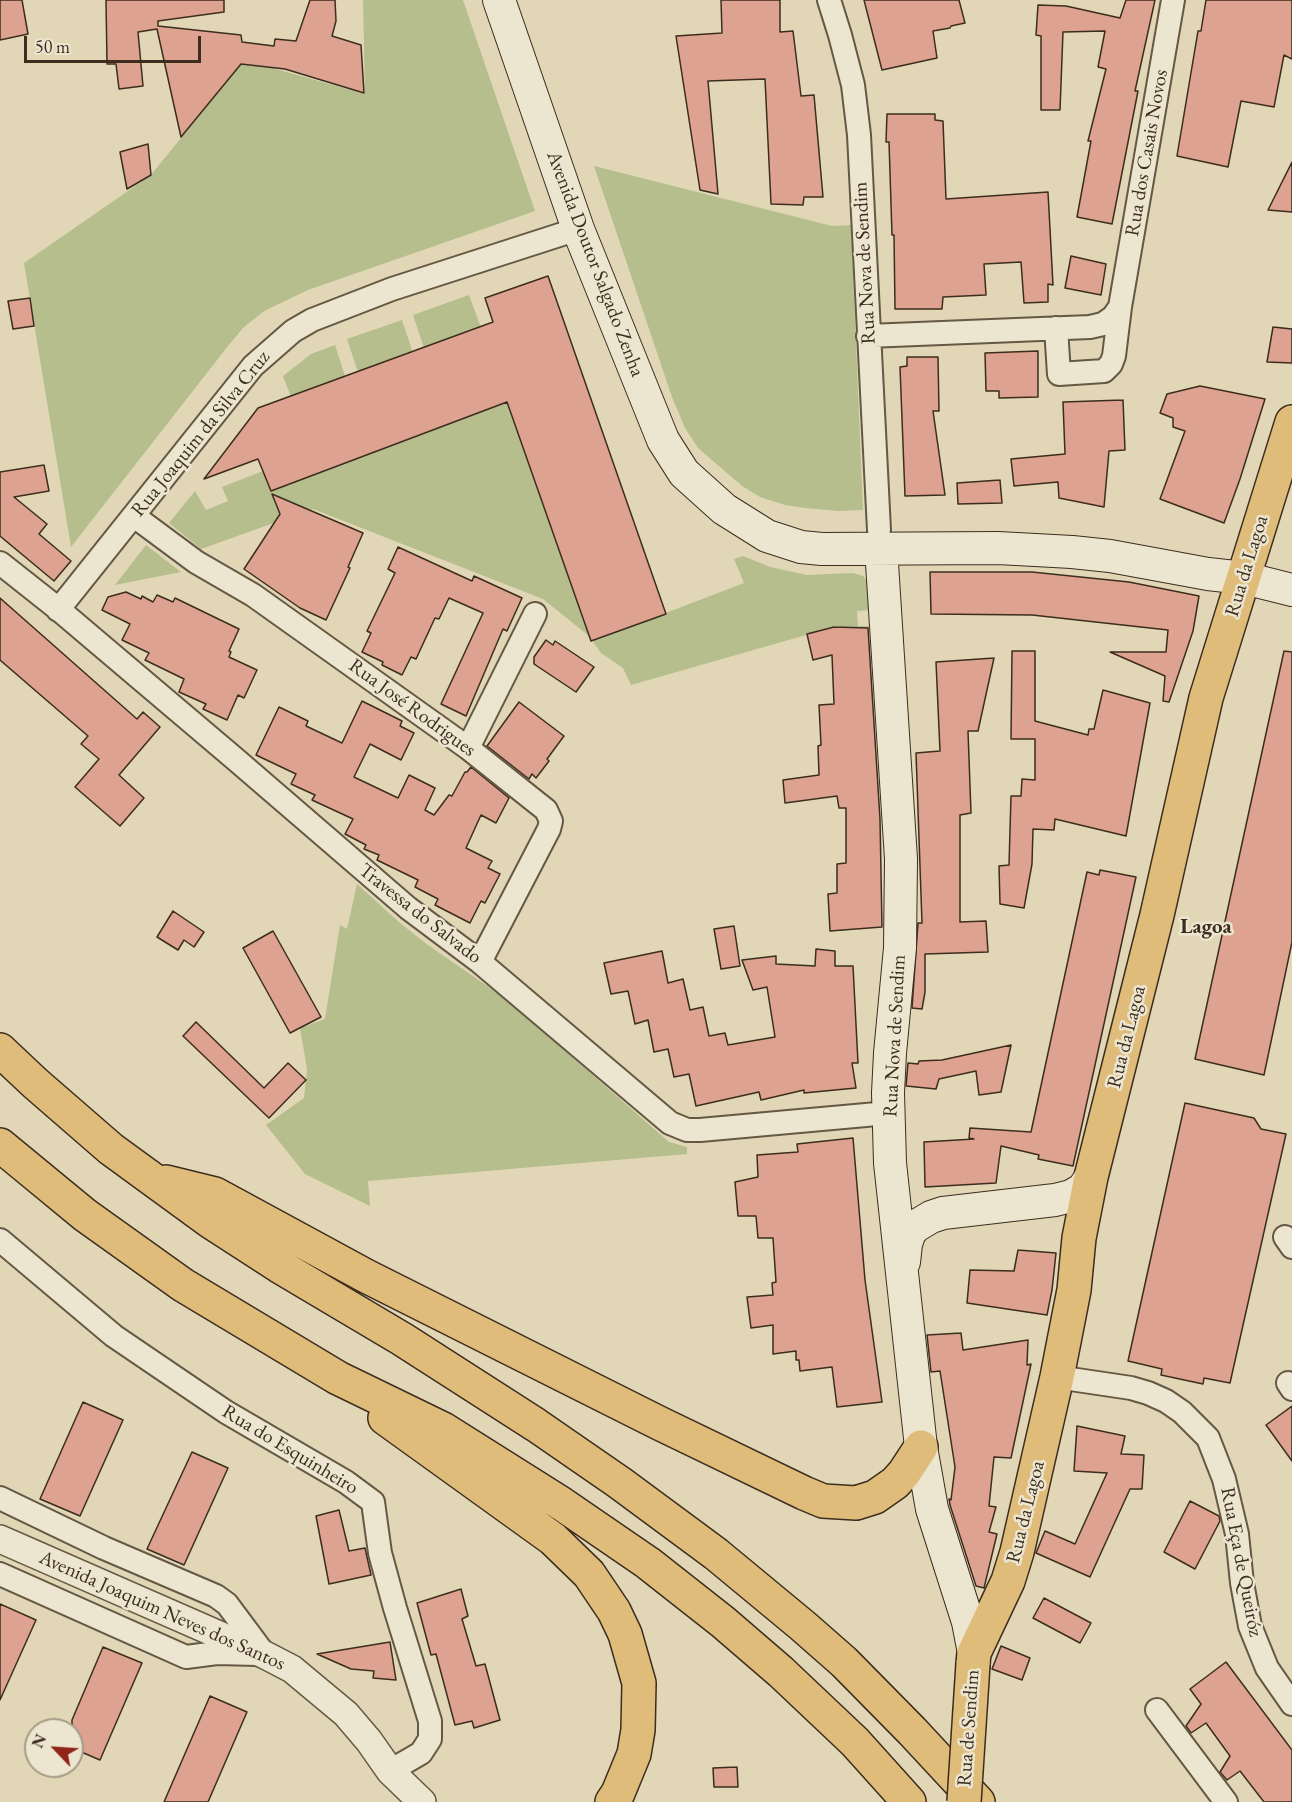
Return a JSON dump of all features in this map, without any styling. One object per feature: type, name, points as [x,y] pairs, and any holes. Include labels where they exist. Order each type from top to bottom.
[{"type":"main road","name":"Avenida Doutor Salgado Zenha","points":[[499,0],[579,229],[663,440],[684,473],[724,509],[767,536],[792,545],[822,549],[880,539],[1072,552],[1244,578],[1292,590]]},
{"type":"main road","name":"Rua da Lagoa","points":[[974,1658],[1017,1552],[1058,1377],[1074,1290],[1079,1238],[1091,1177],[1154,927],[1206,698],[1292,422]]},
{"type":"main road","name":"Rua Nova de Sendim","points":[[880,539],[900,859],[900,948],[890,1053],[888,1113],[891,1163],[921,1447],[932,1509],[968,1622],[974,1658]]},
{"type":"main road","points":[[0,1050],[71,1115],[149,1178],[238,1240],[402,1339],[536,1425],[676,1524],[759,1589],[844,1662],[978,1802]]},
{"type":"main road","points":[[0,1145],[53,1190],[183,1285],[338,1378],[443,1430],[562,1504],[648,1563],[723,1622],[798,1688],[855,1742],[909,1802]]},
{"type":"main road","points":[[891,1163],[898,1194],[903,1200],[913,1208],[943,1213],[1032,1204],[1071,1196],[1083,1189],[1091,1177]]},
{"type":"main road","points":[[149,1178],[215,1194],[366,1276],[670,1429],[823,1501],[856,1503],[875,1497],[895,1483],[921,1447]]},
{"type":"main road","points":[[1032,1204],[1057,1210],[1066,1216],[1078,1227],[1079,1238]]},
{"type":"main road","points":[[905,1290],[904,1258],[910,1232],[923,1221],[943,1213]]},
{"type":"main road","points":[[338,1378],[398,1428],[553,1539],[589,1574],[603,1593],[625,1634],[639,1683],[638,1730],[634,1754],[612,1802]]},
{"type":"main road","points":[[957,1590],[971,1602],[987,1604],[999,1601]]},
{"type":"main road","name":"Rua de Sendim","points":[[964,1802],[974,1658]]},
{"type":"street","name":"Rua Nova de Sendim","points":[[829,0],[853,85],[859,135],[880,539]]},
{"type":"street","name":"Rua dos Casais Novos","points":[[1056,328],[1059,374],[1104,371],[1111,364],[1173,0]]},
{"type":"street","name":"Rua Joaquim da Silva Cruz","points":[[58,610],[253,366],[293,332],[312,320],[392,289],[579,229]]},
{"type":"street","points":[[868,336],[1090,327],[1103,324],[1113,317],[1120,306]]},
{"type":"street","name":"Rua José Rodrigues","points":[[134,516],[196,562],[253,595],[468,748],[542,806],[549,815],[549,829],[480,962]]},
{"type":"street","name":"Travessa do Salvado","points":[[0,563],[408,908],[480,962],[661,1116],[678,1127],[700,1130],[888,1113]]},
{"type":"street","points":[[468,748],[535,614]]},
{"type":"street","name":"Rua do Esquinheiro","points":[[0,1240],[114,1336],[226,1412],[346,1482],[373,1502],[375,1527],[383,1564],[430,1721],[430,1739],[421,1753],[390,1771]]},
{"type":"street","name":"Rua Eça de Queiróz","points":[[1058,1377],[1131,1388],[1148,1393],[1182,1412],[1208,1438],[1224,1479],[1237,1533],[1242,1583],[1250,1626],[1267,1668],[1292,1704]]},
{"type":"street","points":[[0,1498],[104,1548],[216,1596],[227,1605],[265,1655]]},
{"type":"street","name":"Avenida Joaquim Neves dos Santos","points":[[0,1539],[265,1655],[292,1669],[339,1707],[369,1741],[390,1771],[422,1802]]},
{"type":"street","points":[[0,1574],[186,1657],[217,1653],[265,1655]]},
{"type":"street","points":[[1157,1710],[1226,1802]]},
{"type":"street","name":"Avenida Joaquim Neves dos Santos","points":[[390,1771],[402,1802]]},
{"type":"green space","points":[[363,0],[463,0],[535,211],[308,290],[264,311],[243,328],[228,346],[71,547],[24,263],[151,175],[244,60],[365,94]]},
{"type":"green space","points":[[594,166],[832,226],[851,225],[863,510],[838,511],[805,508],[785,505],[760,497],[742,486],[698,448],[685,428],[672,397]]},
{"type":"green space","points":[[469,295],[481,328],[424,348],[413,315]]},
{"type":"green space","points":[[402,320],[413,353],[409,352],[358,372],[347,339]]},
{"type":"green space","points":[[335,345],[345,376],[291,397],[283,376],[311,354]]},
{"type":"green space","points":[[506,401],[589,636],[543,599],[313,509],[201,549],[169,523],[195,491],[206,510],[228,501],[222,487],[263,471],[271,491]]},
{"type":"green space","points":[[146,545],[181,572],[115,585]]},
{"type":"green space","points":[[743,556],[770,567],[807,575],[853,573],[863,576],[868,582],[872,610],[857,611],[858,626],[870,626],[870,628],[834,627],[631,685],[623,668],[601,653],[589,636],[609,630],[611,634],[744,583],[734,559]]},
{"type":"green space","points":[[357,884],[428,945],[506,999],[669,1142],[687,1147],[687,1154],[368,1181],[370,1206],[305,1174],[266,1125],[304,1098],[307,1069],[300,1028],[325,1019],[340,925],[347,929]]},
{"type":"building","points":[[0,0],[22,0],[28,34],[0,40]]},
{"type":"building","points":[[106,0],[224,0],[224,12],[158,21],[158,26],[241,35],[242,42],[274,46],[275,39],[296,41],[310,0],[335,0],[336,21],[332,36],[361,45],[364,93],[285,69],[241,64],[181,137],[157,29],[138,32],[143,86],[119,89],[116,64],[107,64]]},
{"type":"building","points":[[721,0],[780,0],[780,32],[793,31],[801,96],[814,95],[823,197],[804,197],[803,205],[771,204],[765,79],[708,81],[718,194],[700,190],[676,36],[722,33]]},
{"type":"building","points":[[864,0],[959,0],[965,23],[933,31],[937,58],[882,70]]},
{"type":"building","points":[[1126,0],[1155,0],[1135,91],[1138,91],[1112,224],[1077,217],[1091,141],[1088,141],[1106,69],[1098,67],[1105,31],[1063,32],[1060,110],[1041,110],[1041,36],[1036,35],[1038,5],[1066,6],[1120,18]]},
{"type":"building","points":[[1206,0],[1292,0],[1292,59],[1284,55],[1274,107],[1241,101],[1228,167],[1177,156],[1198,31],[1201,31]]},
{"type":"building","points":[[887,114],[935,114],[935,120],[943,121],[946,199],[1048,192],[1053,285],[1048,284],[1048,302],[1024,303],[1021,262],[984,264],[986,295],[943,297],[942,309],[895,309],[889,142],[886,142]]},
{"type":"building","points":[[148,144],[151,175],[127,189],[120,152]]},
{"type":"building","points":[[1292,162],[1292,212],[1268,210]]},
{"type":"building","points":[[1071,256],[1106,264],[1101,295],[1065,288]]},
{"type":"building","points":[[548,276],[666,614],[591,641],[507,402],[271,491],[258,459],[204,479],[258,408],[493,322],[485,298]]},
{"type":"building","points":[[30,298],[34,326],[13,329],[8,301]]},
{"type":"building","points":[[1273,327],[1292,329],[1292,363],[1267,362]]},
{"type":"building","points":[[1038,351],[1038,397],[999,398],[999,391],[986,391],[985,353]]},
{"type":"building","points":[[907,357],[938,357],[939,411],[933,411],[945,495],[905,496],[900,367],[907,366]]},
{"type":"building","points":[[1200,386],[1265,399],[1224,523],[1160,499],[1185,431],[1173,427],[1173,418],[1160,413],[1167,394]]},
{"type":"building","points":[[1123,400],[1125,450],[1109,451],[1104,507],[1059,498],[1058,482],[1014,486],[1011,459],[1065,454],[1063,402]]},
{"type":"building","points":[[44,465],[49,491],[14,497],[47,524],[39,534],[71,561],[54,581],[0,536],[0,472]]},
{"type":"building","points":[[1000,480],[1002,503],[958,504],[957,483]]},
{"type":"building","points":[[272,494],[363,533],[326,620],[300,608],[244,569],[280,514]]},
{"type":"building","points":[[398,547],[472,581],[474,576],[522,598],[507,631],[503,629],[466,716],[441,704],[483,613],[449,598],[439,619],[435,618],[416,659],[411,657],[402,675],[362,652],[371,633],[367,631],[395,573],[388,569]]},
{"type":"building","points":[[930,572],[1032,572],[1129,582],[1199,596],[1193,631],[1169,702],[1163,701],[1165,676],[1110,652],[1166,652],[1168,630],[1032,615],[931,614]]},
{"type":"building","points":[[126,592],[141,599],[142,596],[153,602],[157,595],[173,602],[175,598],[239,629],[229,651],[231,652],[229,657],[257,670],[244,698],[238,695],[227,720],[203,709],[206,704],[179,692],[184,679],[145,660],[149,653],[122,640],[130,624],[102,610],[108,597]]},
{"type":"building","points":[[0,598],[137,719],[143,712],[160,727],[119,775],[144,798],[120,826],[75,787],[99,759],[81,744],[88,736],[0,660]]},
{"type":"building","points":[[834,627],[868,628],[880,819],[882,927],[830,931],[828,894],[837,893],[837,864],[846,863],[846,808],[839,808],[837,796],[785,803],[783,780],[819,775],[818,746],[821,745],[819,705],[834,704],[832,655],[813,660],[807,634]]},
{"type":"building","points":[[546,640],[553,645],[555,641],[594,667],[576,692],[534,664],[534,657]]},
{"type":"building","points":[[1012,651],[1035,651],[1035,721],[1088,735],[1089,729],[1094,729],[1103,690],[1150,703],[1126,836],[1055,819],[1054,830],[1033,829],[1032,864],[1024,908],[1000,904],[999,866],[1009,865],[1011,796],[1021,796],[1022,779],[1035,780],[1035,739],[1011,739]]},
{"type":"building","points":[[1284,651],[1292,652],[1292,942],[1264,1075],[1195,1059]]},
{"type":"building","points":[[994,658],[978,731],[968,731],[971,813],[960,815],[960,922],[986,921],[988,952],[925,954],[925,992],[922,1009],[912,1008],[918,923],[922,923],[916,753],[940,751],[936,662]]},
{"type":"building","points":[[362,701],[402,721],[400,726],[414,733],[401,760],[370,744],[354,777],[398,798],[409,775],[435,788],[425,810],[434,815],[449,795],[452,796],[465,772],[471,767],[509,798],[496,823],[481,815],[466,848],[492,861],[488,868],[500,874],[485,903],[481,901],[470,923],[435,905],[438,899],[415,887],[418,880],[377,860],[379,855],[364,849],[366,845],[345,834],[353,819],[312,800],[315,795],[291,784],[296,774],[256,755],[279,707],[308,721],[306,726],[342,743]]},
{"type":"building","points":[[519,702],[564,736],[536,778],[532,774],[529,779],[487,746]]},
{"type":"building","points":[[1100,870],[1136,877],[1073,1166],[1038,1159],[1039,1155],[1001,1146],[996,1183],[925,1187],[924,1142],[974,1139],[969,1138],[970,1128],[1031,1132],[1087,872],[1099,875]]},
{"type":"building","points":[[173,911],[204,932],[194,947],[184,940],[178,950],[157,937]]},
{"type":"building","points":[[734,926],[740,966],[721,969],[714,929]]},
{"type":"building","points":[[273,931],[321,1017],[290,1033],[243,948]]},
{"type":"building","points":[[816,949],[835,951],[835,966],[853,966],[858,1063],[852,1063],[856,1088],[804,1093],[804,1090],[761,1100],[759,1092],[696,1106],[689,1074],[674,1077],[668,1049],[654,1052],[648,1020],[635,1024],[628,991],[611,994],[604,963],[662,951],[668,983],[683,979],[690,1010],[703,1007],[709,1036],[725,1033],[728,1045],[775,1037],[767,987],[753,990],[742,960],[776,956],[776,964],[815,966]]},
{"type":"building","points":[[196,1022],[264,1088],[288,1063],[306,1080],[269,1118],[183,1036]]},
{"type":"building","points":[[1011,1045],[1001,1092],[979,1095],[976,1071],[939,1079],[936,1089],[906,1086],[908,1063],[918,1064],[919,1061],[942,1060]]},
{"type":"building","points":[[1185,1103],[1254,1118],[1261,1129],[1286,1134],[1230,1383],[1204,1378],[1203,1384],[1161,1375],[1162,1369],[1128,1361]]},
{"type":"building","points":[[853,1138],[865,1280],[882,1402],[837,1407],[832,1367],[800,1371],[796,1351],[773,1354],[773,1325],[751,1328],[747,1297],[773,1295],[772,1283],[776,1282],[773,1238],[758,1238],[756,1216],[738,1216],[735,1182],[758,1177],[757,1155],[798,1152],[797,1144]]},
{"type":"building","points":[[1018,1250],[1056,1253],[1047,1315],[967,1303],[970,1270],[1014,1271]]},
{"type":"building","points":[[961,1333],[963,1350],[1028,1340],[1027,1365],[1031,1364],[1011,1458],[994,1457],[989,1506],[996,1507],[989,1532],[997,1534],[984,1588],[976,1586],[950,1505],[955,1467],[940,1371],[931,1372],[927,1335]]},
{"type":"building","points":[[83,1402],[123,1420],[80,1516],[40,1499]]},
{"type":"building","points":[[1292,1406],[1292,1461],[1266,1425]]},
{"type":"building","points":[[1077,1426],[1125,1436],[1121,1454],[1144,1455],[1142,1489],[1130,1489],[1090,1577],[1036,1553],[1045,1531],[1075,1544],[1107,1473],[1074,1471]]},
{"type":"building","points":[[192,1452],[228,1468],[184,1565],[147,1549]]},
{"type":"building","points":[[1190,1501],[1219,1516],[1220,1521],[1195,1569],[1164,1552]]},
{"type":"building","points":[[339,1510],[349,1551],[365,1548],[371,1575],[329,1584],[316,1516]]},
{"type":"building","points":[[461,1589],[468,1616],[462,1619],[476,1666],[485,1664],[500,1720],[474,1728],[472,1721],[455,1725],[436,1654],[431,1655],[417,1603]]},
{"type":"building","points":[[1044,1598],[1091,1623],[1080,1643],[1033,1618]]},
{"type":"building","points":[[0,1604],[36,1620],[0,1700]]},
{"type":"building","points":[[390,1642],[396,1680],[373,1678],[374,1671],[351,1669],[317,1654]]},
{"type":"building","points":[[1001,1646],[1030,1658],[1022,1680],[992,1669]]},
{"type":"building","points":[[103,1647],[142,1663],[100,1760],[84,1753],[84,1718],[73,1718]]},
{"type":"building","points":[[1226,1662],[1292,1750],[1292,1802],[1264,1802],[1240,1771],[1227,1780],[1220,1772],[1230,1756],[1206,1723],[1191,1733],[1186,1726],[1201,1704],[1190,1689]]},
{"type":"building","points":[[210,1696],[247,1712],[208,1802],[164,1802]]},
{"type":"building","points":[[737,1767],[738,1787],[714,1787],[713,1768]]},
{"type":"district","name":"Lagoa","points":[[1206,927]]}]
